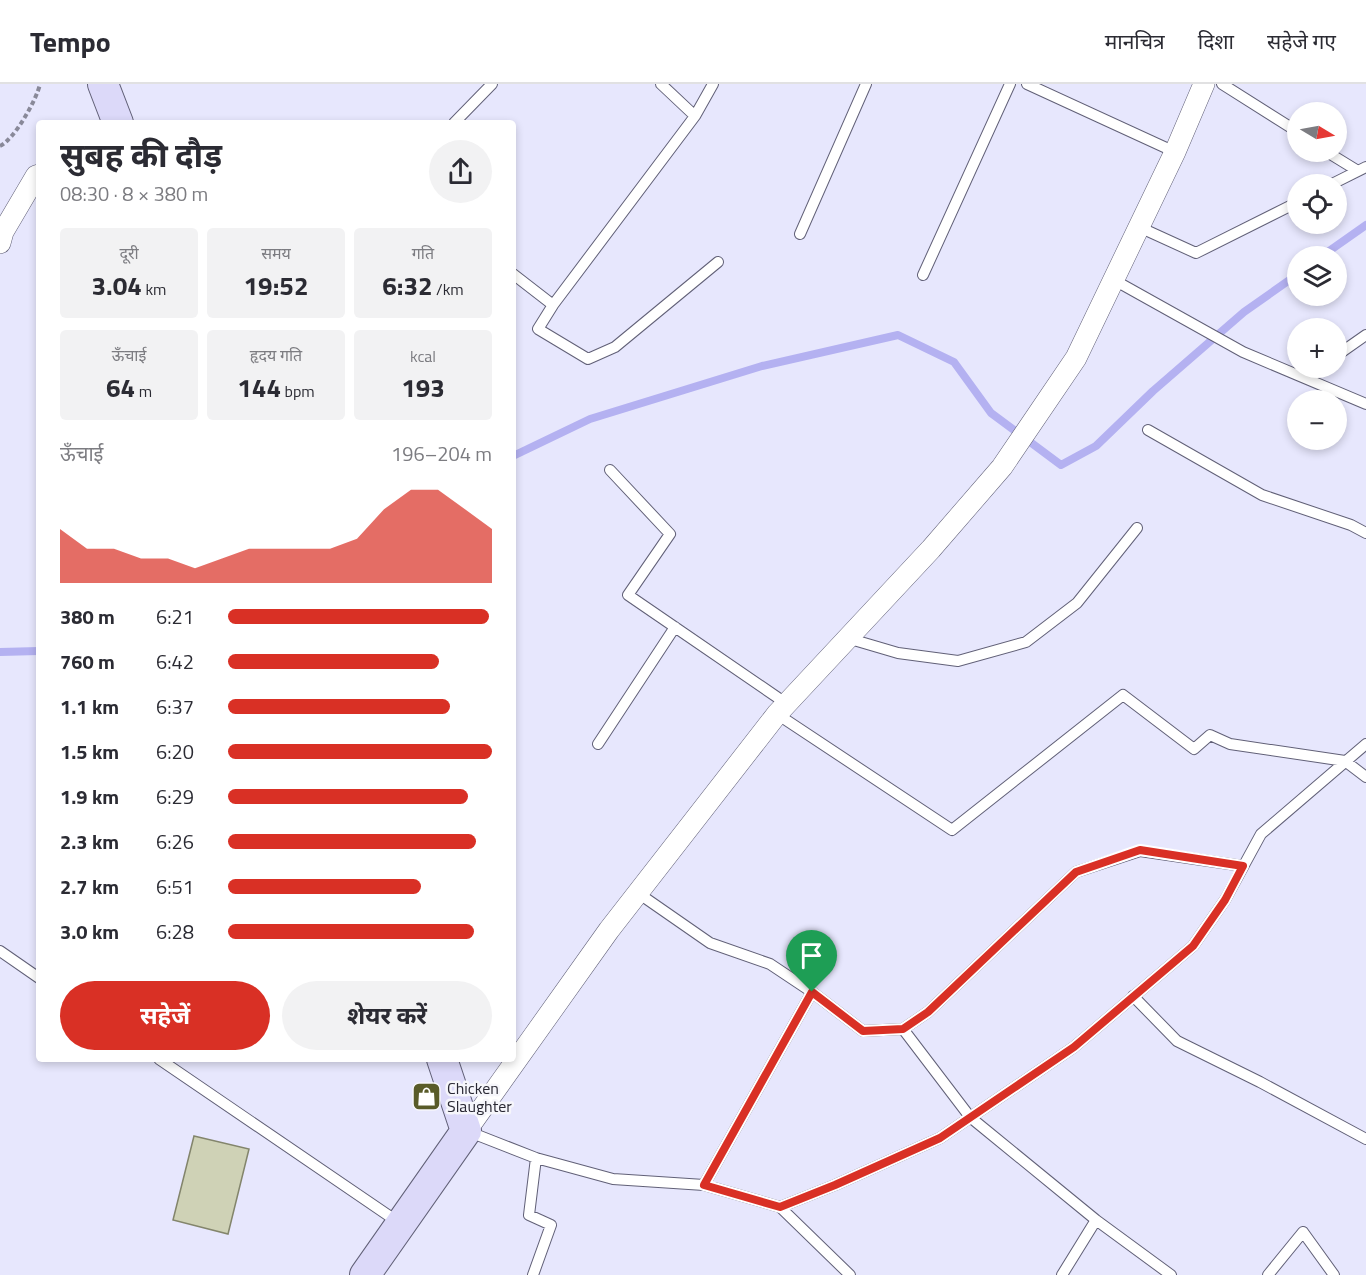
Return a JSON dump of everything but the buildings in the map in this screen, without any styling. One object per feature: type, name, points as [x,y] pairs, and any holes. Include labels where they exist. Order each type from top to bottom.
[{"type":"street","points":[[103,84],[117,120]]},
{"type":"street","points":[[516,1061],[609,930],[782,709],[931,549],[1002,467],[1076,358],[1175,152],[1204,84]]},
{"type":"street","points":[[0,243],[3,232],[36,176]]},
{"type":"street","points":[[443,1062],[466,1131]]},
{"type":"street","points":[[365,1275],[515,1062]]},
{"type":"lane","points":[[457,120],[492,84]]},
{"type":"lane","points":[[661,84],[695,116]]},
{"type":"lane","points":[[713,84],[695,116],[553,305],[538,329],[588,359],[615,348],[718,262]]},
{"type":"lane","points":[[800,234],[866,84]]},
{"type":"lane","points":[[923,275],[1010,84]]},
{"type":"lane","points":[[1027,84],[1175,152]]},
{"type":"lane","points":[[1222,84],[1287,125]]},
{"type":"lane","points":[[1347,162],[1362,169]]},
{"type":"lane","points":[[1347,176],[1362,169]]},
{"type":"lane","points":[[1139,227],[1196,253],[1287,208]]},
{"type":"lane","points":[[516,276],[553,305]]},
{"type":"lane","points":[[1114,280],[1243,352],[1287,370]]},
{"type":"lane","points":[[1347,348],[1366,335]]},
{"type":"lane","points":[[1305,378],[1366,404]]},
{"type":"lane","points":[[1148,430],[1262,495],[1351,525],[1366,533]]},
{"type":"lane","points":[[610,470],[670,534],[628,595],[675,627],[782,709],[952,830],[1123,695],[1194,749],[1210,735],[1230,744],[1345,761],[1366,777]]},
{"type":"lane","points":[[847,638],[898,653],[958,661],[1026,642],[1077,603],[1137,528]]},
{"type":"lane","points":[[598,744],[675,627]]},
{"type":"lane","points":[[780,1207],[940,1138],[1074,1047],[1193,946],[1225,900],[1261,834],[1366,744]]},
{"type":"lane","points":[[638,893],[710,943],[770,964],[812,992],[863,1031],[903,1029],[928,1012],[1076,872],[1140,850],[1243,866]]},
{"type":"lane","points":[[0,951],[36,976]]},
{"type":"lane","points":[[704,1185],[812,992]]},
{"type":"lane","points":[[1133,996],[1177,1041],[1260,1082],[1366,1139]]},
{"type":"lane","points":[[903,1029],[970,1117],[1096,1220],[1171,1275]]},
{"type":"lane","points":[[163,1062],[401,1224]]},
{"type":"lane","points":[[466,1131],[536,1158],[613,1179],[704,1185],[780,1207],[850,1275]]},
{"type":"lane","points":[[533,1275],[551,1225],[529,1215],[536,1158]]},
{"type":"lane","points":[[1062,1275],[1096,1220]]},
{"type":"lane","points":[[1268,1275],[1303,1232],[1334,1275]]},
{"type":"path","points":[[0,146],[8,143],[40,84]]},
{"type":"waterway","points":[[1336,246],[1366,225]]},
{"type":"waterway","points":[[516,455],[590,419],[762,366],[898,335],[954,362],[991,413],[1061,465],[1096,446],[1153,391],[1244,312],[1287,282]]},
{"type":"waterway","points":[[0,652],[36,651]]},
{"type":"place","name":"Chicken Slaughter","points":[[426,1097]]},
{"type":"route","points":[[1140,850],[1243,866],[1225,900],[1193,946],[1074,1047],[940,1138],[780,1207],[704,1185],[812,992],[863,1031],[903,1029],[928,1012],[1076,872],[1140,850]]}]
